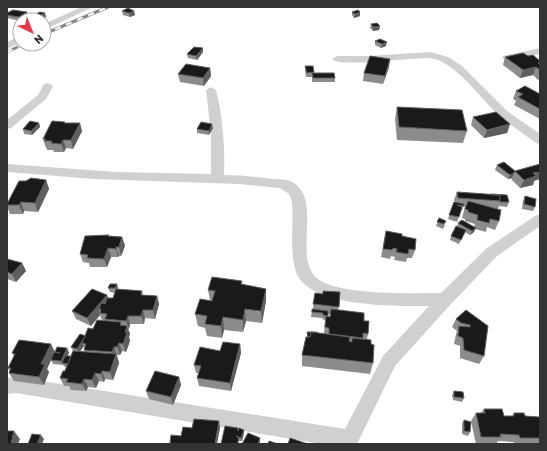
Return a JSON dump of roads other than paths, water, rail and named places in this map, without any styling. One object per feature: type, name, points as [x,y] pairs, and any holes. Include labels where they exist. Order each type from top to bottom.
[{"type":"street","points":[[52,23],[89,7]]},
{"type":"street","points":[[507,58],[540,52]]},
{"type":"street","points":[[337,59],[369,59],[430,55],[444,59],[458,68],[502,113],[540,140]]},
{"type":"street","points":[[7,126],[42,97],[48,86]]},
{"type":"street","points":[[211,90],[215,107],[219,146],[217,179]]},
{"type":"street","points":[[7,168],[65,173],[256,180],[288,185],[295,190],[300,209],[300,252],[304,272],[311,283],[329,291],[386,299],[445,300]]},
{"type":"street","points":[[7,386],[16,386],[348,441],[389,361],[492,252],[540,219]]},
{"type":"railway","points":[[52,31],[108,7]]},
{"type":"railway","points":[[7,52],[12,50]]}]
